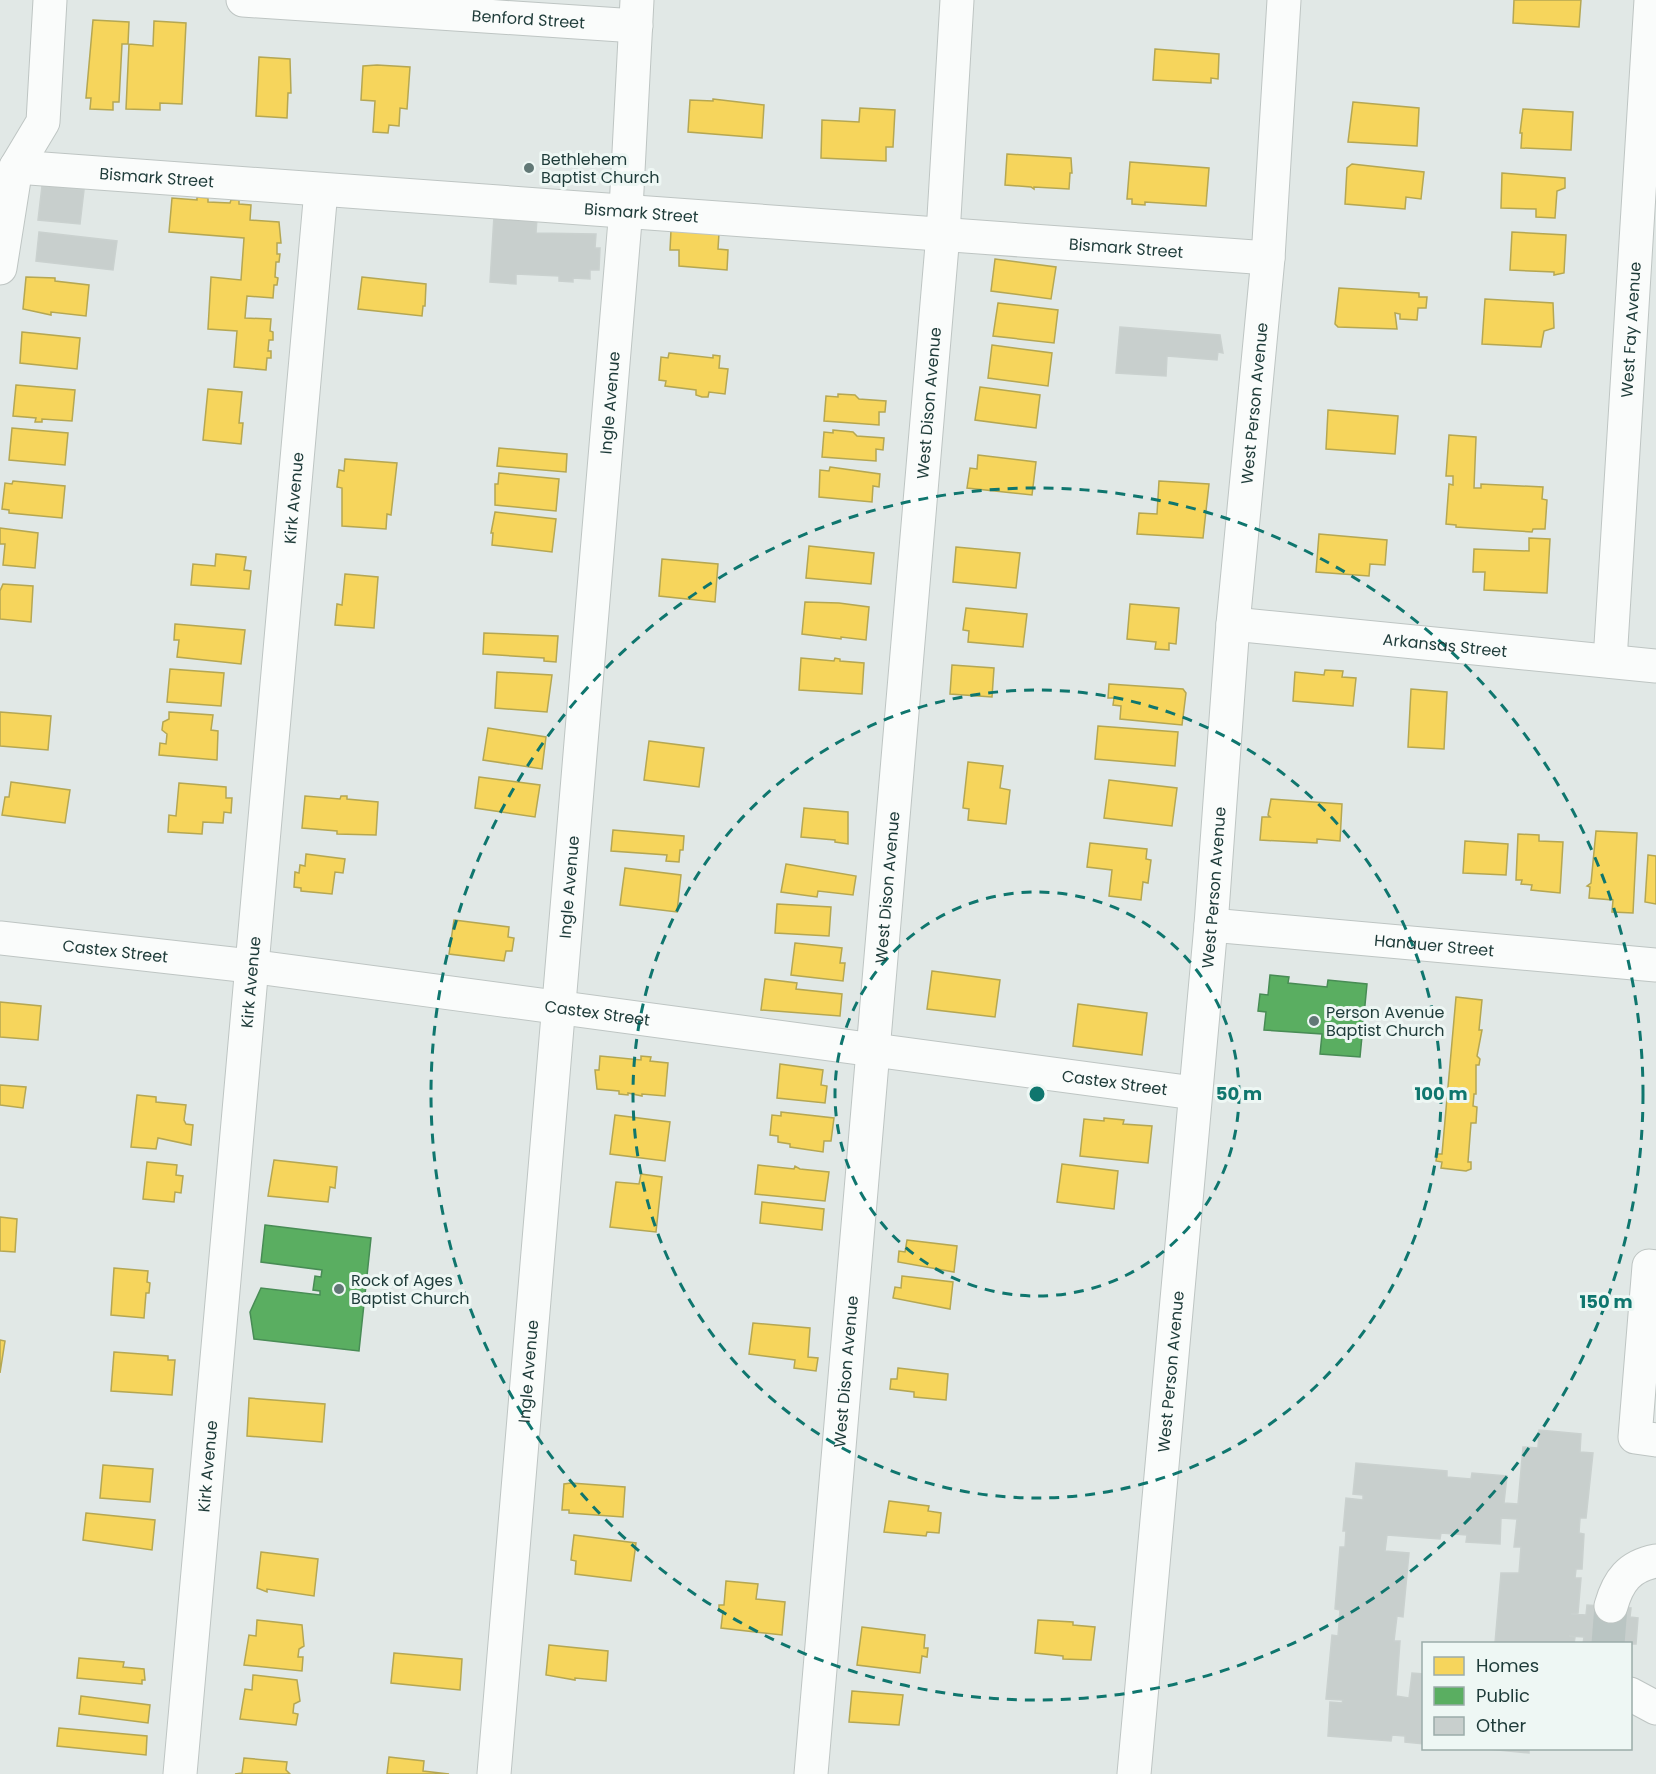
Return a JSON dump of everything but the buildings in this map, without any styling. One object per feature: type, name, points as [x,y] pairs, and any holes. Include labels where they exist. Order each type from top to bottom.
[{"type":"street","points":[[0,268],[16,167],[43,122],[50,0]]},
{"type":"street","name":"Benford Street","points":[[243,0],[637,13]]},
{"type":"street","name":"West Dison Avenue","points":[[811,1774],[943,234],[957,0]]},
{"type":"street","name":"West Person Avenue","points":[[1134,1774],[1211,925],[1233,624],[1268,258],[1284,0]]},
{"type":"street","name":"West Fay Avenue","points":[[1610,661],[1651,0]]},
{"type":"street","name":"Ingle Avenue","points":[[494,1774],[626,209],[637,13]]},
{"type":"street","name":"Bismark Street","points":[[16,167],[321,190],[626,209],[1268,258]]},
{"type":"street","name":"Kirk Avenue","points":[[180,1774],[250,966],[321,190]]},
{"type":"street","name":"Arkansas Street","points":[[1233,624],[1656,666]]},
{"type":"street","name":"Hanauer Street","points":[[1211,925],[1656,965]]},
{"type":"street","name":"Castex Street","points":[[0,938],[250,966],[560,1010],[1194,1093]]},
{"type":"street","points":[[1656,1267],[1649,1266],[1635,1437],[1656,1440]]},
{"type":"street","points":[[1611,1606],[1616,1588],[1625,1575],[1639,1565],[1656,1561]]},
{"type":"street","points":[[1632,1695],[1656,1707]]},
{"type":"tunnel","points":[[1608,1642],[1611,1606]]},
{"type":"place","name":"Bethlehem Baptist Church","points":[[529,168]]},
{"type":"place","name":"Person Avenue Baptist Church","points":[[1314,1021]]},
{"type":"place","name":"Rock of Ages Baptist Church","points":[[339,1289]]}]
